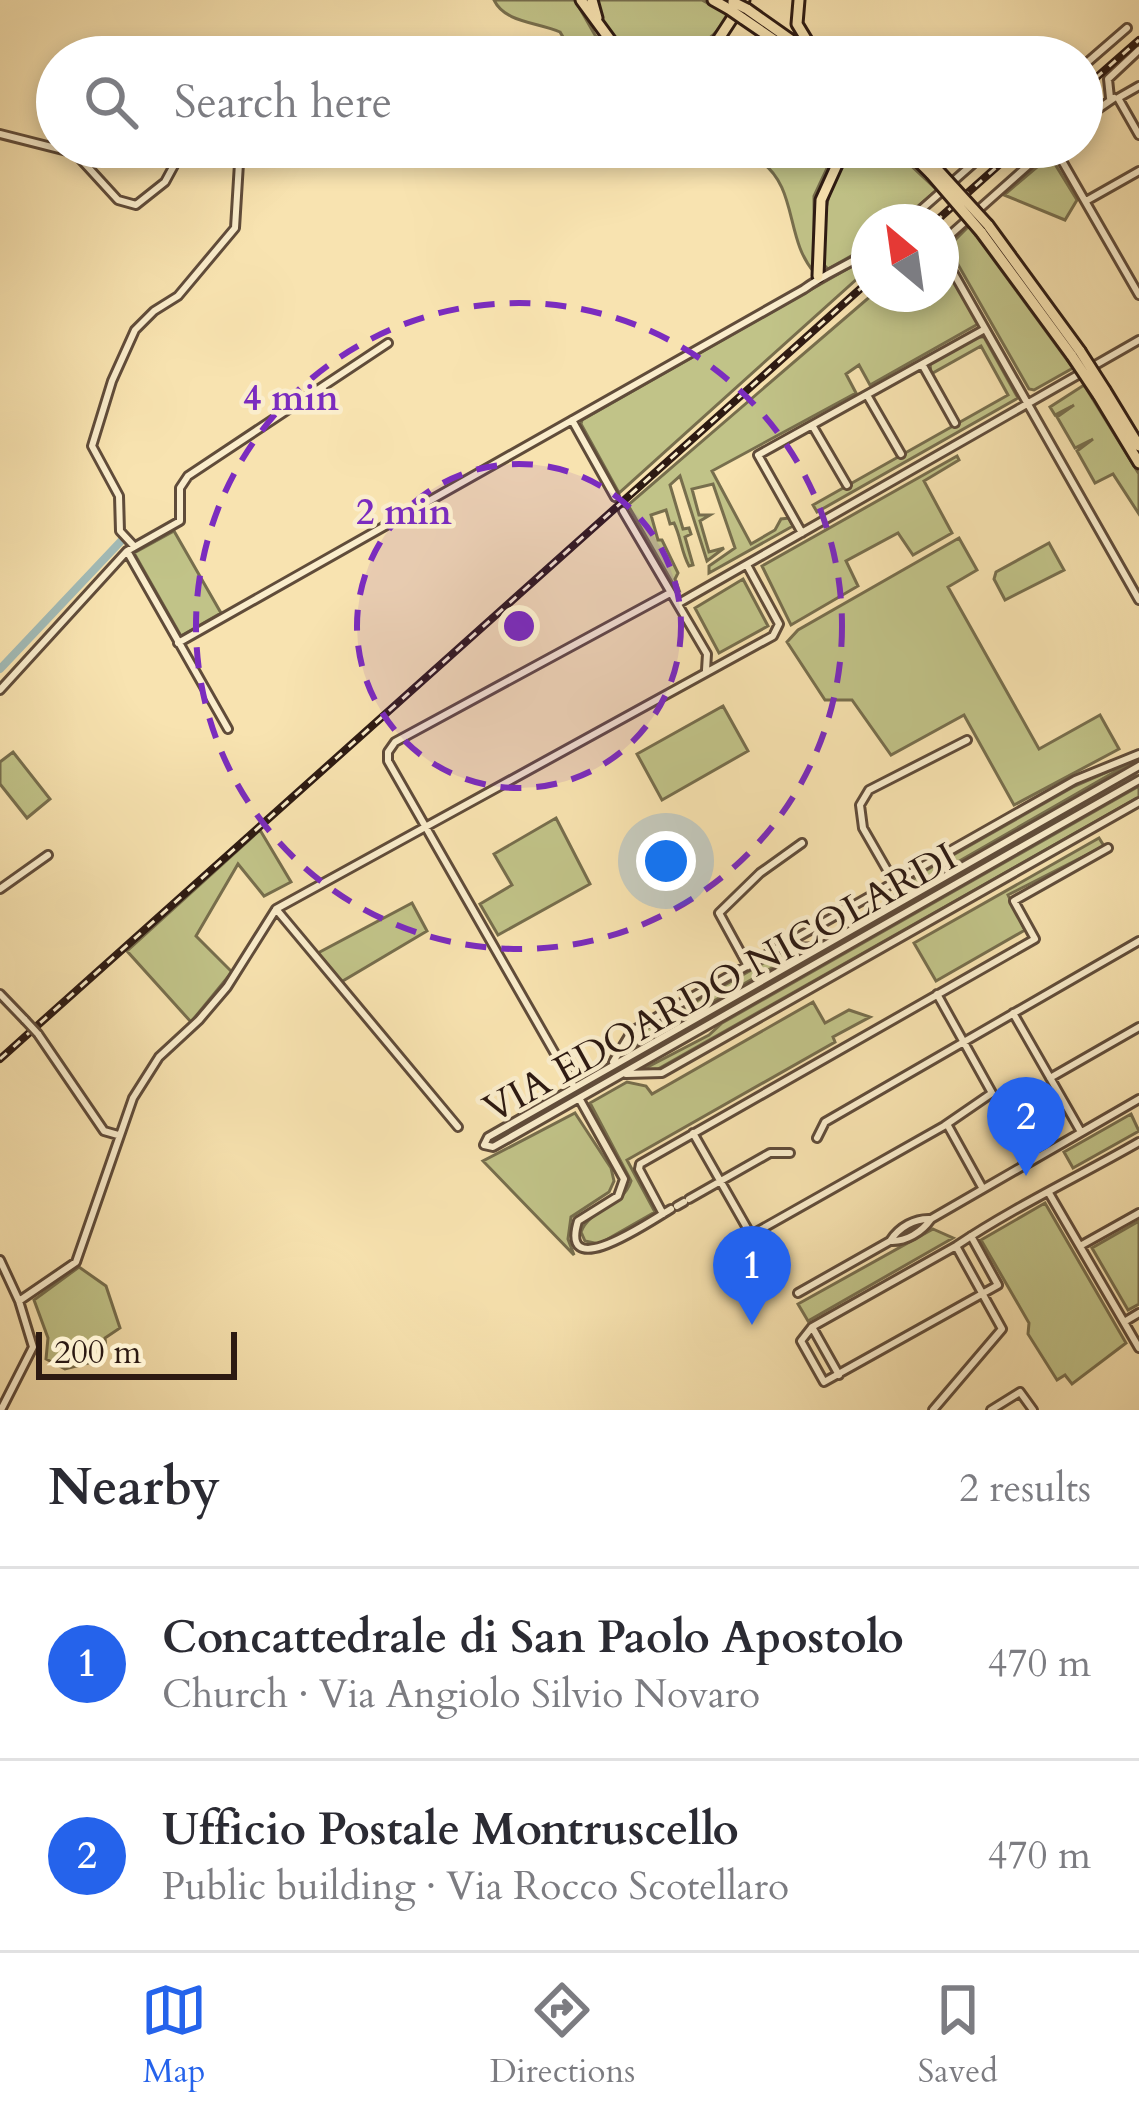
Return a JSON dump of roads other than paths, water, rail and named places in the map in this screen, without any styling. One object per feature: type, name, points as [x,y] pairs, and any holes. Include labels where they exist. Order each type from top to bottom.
[{"type":"highway","points":[[581,0],[607,36]]},
{"type":"highway","points":[[592,0],[605,34]]},
{"type":"highway","points":[[713,0],[744,9],[784,36]]},
{"type":"highway","points":[[799,0],[797,24],[804,36]]},
{"type":"highway","points":[[722,36],[744,9]]},
{"type":"highway","points":[[744,9],[775,36]]},
{"type":"highway","points":[[818,276],[821,200],[838,168]]},
{"type":"highway","points":[[929,168],[934,172]]},
{"type":"highway","points":[[931,168],[984,228],[1139,446]]},
{"type":"highway","points":[[1102,393],[1139,463]]},
{"type":"street","points":[[1103,49],[1127,28]]},
{"type":"street","points":[[1139,50],[1108,79],[1114,98],[1139,135]]},
{"type":"street","points":[[1103,106],[1139,86]]},
{"type":"street","points":[[0,134],[36,143]]},
{"type":"street","points":[[89,168],[118,200],[136,205],[165,182],[173,168]]},
{"type":"street","points":[[228,729],[120,531],[119,496],[92,446],[112,381],[135,330],[178,296],[235,228],[239,168]]},
{"type":"street","points":[[927,204],[968,168]]},
{"type":"street","points":[[959,231],[1028,168]]},
{"type":"street","points":[[1065,168],[1139,295]]},
{"type":"street","points":[[1086,201],[1139,171]]},
{"type":"street","points":[[178,643],[804,289],[818,276],[851,262]]},
{"type":"street","points":[[959,281],[1139,600]]},
{"type":"street","points":[[802,533],[758,455],[985,329]]},
{"type":"street","points":[[679,603],[1139,340]]},
{"type":"street","points":[[0,690],[130,546],[180,521],[180,488],[188,476],[388,344]]},
{"type":"street","points":[[922,364],[955,423]]},
{"type":"street","points":[[867,395],[901,454]]},
{"type":"street","points":[[572,420],[615,496]]},
{"type":"street","points":[[812,425],[847,485]]},
{"type":"street","points":[[623,511],[707,654],[705,673]]},
{"type":"street","points":[[19,1300],[76,1262],[130,1104],[157,1059],[218,999],[276,908],[773,636],[779,628],[747,565]]},
{"type":"street","points":[[574,1087],[388,761],[390,746],[670,592]]},
{"type":"street","points":[[707,654],[727,661]]},
{"type":"street","points":[[894,882],[863,828],[860,806],[869,790],[968,740]]},
{"type":"street","points":[[610,1067],[632,1031],[1076,780],[1139,754]]},
{"type":"street","name":"VIA EDOARDO NICOLARDI","points":[[1139,766],[574,1087],[488,1137],[484,1145],[493,1147],[1139,780]]},
{"type":"street","points":[[623,1074],[662,1073],[1139,802]]},
{"type":"street","points":[[748,965],[718,913],[760,873],[802,843]]},
{"type":"street","points":[[677,1206],[638,1166],[1036,939],[1014,901],[1108,848]]},
{"type":"street","points":[[0,889],[48,855]]},
{"type":"street","points":[[896,904],[910,874]]},
{"type":"street","points":[[276,908],[458,1127]]},
{"type":"street","points":[[859,926],[865,936]]},
{"type":"street","points":[[817,1138],[825,1122],[1139,941]]},
{"type":"street","points":[[784,945],[819,948]]},
{"type":"street","points":[[0,994],[38,1034],[104,1131],[118,1136]]},
{"type":"street","points":[[693,1133],[751,1235],[947,1124],[992,1093],[938,994]]},
{"type":"street","points":[[1013,1013],[1081,1132]]},
{"type":"street","points":[[1050,1078],[1139,1027]]},
{"type":"street","points":[[579,1098],[624,1179],[618,1196],[578,1221],[579,1244],[588,1249],[602,1248],[770,1153],[790,1153]]},
{"type":"street","points":[[798,1294],[890,1241],[896,1232],[920,1219],[931,1219],[1139,1099]]},
{"type":"street","points":[[947,1124],[983,1189]]},
{"type":"street","points":[[971,1236],[998,1285],[824,1382],[801,1341],[812,1327],[971,1236],[1139,1142]]},
{"type":"street","points":[[1049,1193],[1139,1348]]},
{"type":"street","points":[[1080,1246],[1139,1213]]},
{"type":"street","points":[[933,1410],[1002,1329],[956,1246]]},
{"type":"street","points":[[0,1260],[33,1347],[1,1410]]},
{"type":"street","points":[[1124,1322],[1139,1313]]},
{"type":"street","points":[[812,1327],[839,1375]]},
{"type":"street","points":[[991,1410],[1020,1392],[1033,1410]]},
{"type":"waterway","points":[[0,669],[123,539]]},
{"type":"railway","points":[[1103,72],[1139,40]]},
{"type":"railway","points":[[955,204],[995,168]]},
{"type":"railway","points":[[0,1059],[851,297]]},
{"type":"place","name":"Ufficio Postale Montruscello","points":[[1026,1176]]},
{"type":"place","name":"Concattedrale di San Paolo Apostolo","points":[[752,1325]]}]
